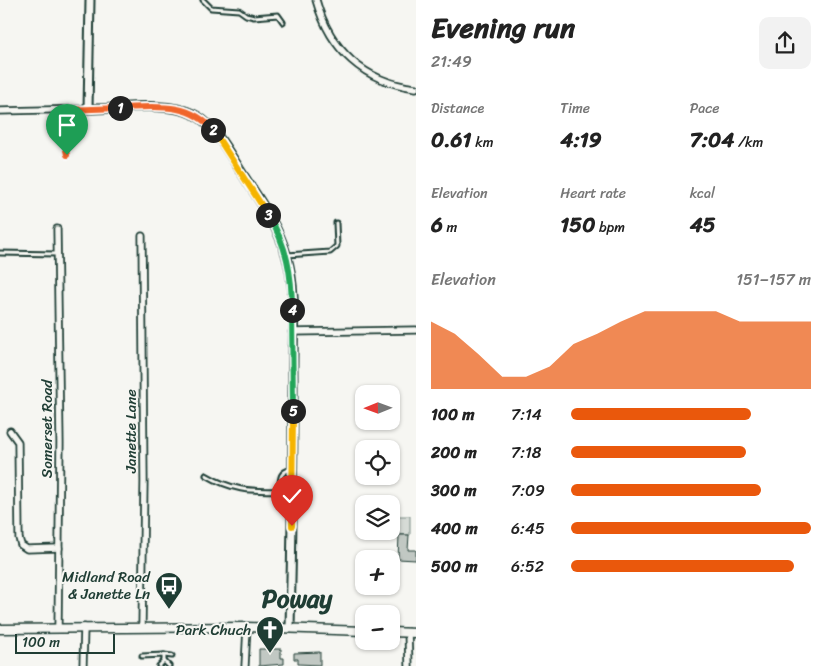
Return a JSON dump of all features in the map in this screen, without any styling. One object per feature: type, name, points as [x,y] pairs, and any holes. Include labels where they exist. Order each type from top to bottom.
[{"type":"main road","points":[[0,628],[142,626],[355,631]]},
{"type":"street","points":[[88,109],[90,0]]},
{"type":"street","points":[[316,0],[328,30],[344,54],[359,67],[377,78],[388,83],[416,88]]},
{"type":"street","points":[[0,111],[169,107],[186,110],[200,117],[225,147],[273,222],[286,254],[291,279],[293,469],[290,628]]},
{"type":"street","name":"Somerset Road","points":[[57,229],[60,443],[58,628]]},
{"type":"street","name":"Janette Lane","points":[[142,236],[144,472],[142,626]]},
{"type":"street","points":[[292,332],[416,330]]},
{"type":"street","points":[[10,431],[18,442],[19,538],[21,545],[27,549],[59,548]]},
{"type":"street","points":[[83,666],[84,627]]},
{"type":"street","points":[[245,666],[247,627]]},
{"type":"street","points":[[408,666],[412,632]]},
{"type":"lane","points":[[204,0],[211,8],[239,10],[250,16],[278,15],[284,22]]},
{"type":"lane","points":[[65,110],[65,145],[67,155]]},
{"type":"lane","points":[[286,254],[330,252],[337,246],[336,223]]},
{"type":"lane","points":[[0,253],[57,254]]},
{"type":"lane","points":[[280,491],[280,475],[283,471],[293,469]]},
{"type":"lane","points":[[206,475],[222,484],[242,490],[292,491]]},
{"type":"lane","points":[[159,666],[164,661],[164,655]]},
{"type":"lane","points":[[142,656],[172,656]]},
{"type":"lane","points":[[164,661],[170,666]]},
{"type":"shaded area","points":[[400,516],[410,516],[410,535],[400,534]]},
{"type":"building","points":[[400,535],[409,535],[408,550],[416,550],[416,560],[400,559],[400,550],[398,550]]},
{"type":"building","name":"Park Chuch","points":[[259,649],[281,649],[281,658],[284,658],[284,664],[259,666]]},
{"type":"building","points":[[320,652],[320,665],[298,664],[298,659],[294,659],[294,653]]},
{"type":"place","name":"Midland Road & Janette Ln","points":[[169,610]]},
{"type":"place","name":"Park Chuch","points":[[270,654]]},
{"type":"district","name":"Poway","points":[[297,598]]},
{"type":"route","points":[[67,155],[65,145],[65,110],[160,107],[186,110],[200,117],[216,134],[273,222],[286,254],[291,279],[292,526]]}]
